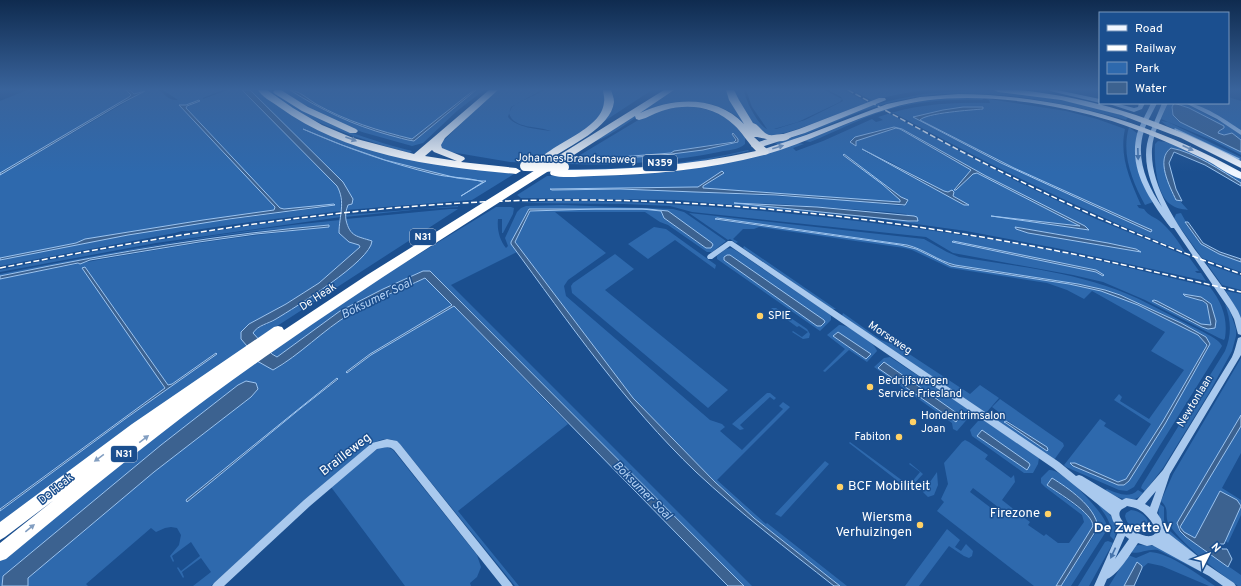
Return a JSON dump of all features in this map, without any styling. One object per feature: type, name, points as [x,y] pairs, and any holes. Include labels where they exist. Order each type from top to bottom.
[{"type":"highway","name":"Johannes Brandsmaweg","points":[[303,117],[328,130],[366,144],[419,154],[521,168]]},
{"type":"highway","name":"Johannes Brandsmaweg","points":[[321,117],[377,140],[444,164],[604,174],[656,171],[706,164],[760,147]]},
{"type":"highway","points":[[419,154],[459,117]]},
{"type":"highway","points":[[419,154],[464,117]]},
{"type":"highway","name":"N31","points":[[538,166],[545,157],[587,130],[602,117]]},
{"type":"highway","name":"De Heak","points":[[0,532],[54,490],[372,269],[615,117]]},
{"type":"highway","name":"De Heak","points":[[270,341],[378,275],[627,117]]},
{"type":"highway","name":"N31","points":[[466,219],[480,215],[638,117]]},
{"type":"highway","name":"N31","points":[[728,117],[736,122],[760,147]]},
{"type":"highway","points":[[745,117],[760,147]]},
{"type":"highway","points":[[746,120],[764,137],[790,140]]},
{"type":"highway","points":[[444,135],[436,145],[436,149],[460,159]]},
{"type":"highway","name":"De Heak","points":[[0,553],[82,486],[211,388],[247,357]]},
{"type":"main road","name":"Johannes Brandsmaweg","points":[[790,140],[843,117]]},
{"type":"main road","name":"Johannes Brandsmaweg","points":[[760,147],[790,140],[853,117]]},
{"type":"main road","name":"Johannes Brandsmaweg","points":[[1111,117],[1144,125]]},
{"type":"main road","name":"Johannes Brandsmaweg","points":[[1122,117],[1200,144],[1241,166]]},
{"type":"main road","name":"Johannes Brandsmaweg","points":[[1154,129],[1241,176]]},
{"type":"street","points":[[1147,117],[1140,135],[1138,154],[1143,179],[1159,208],[1189,244]]},
{"type":"street","points":[[1159,117],[1154,129],[1149,150],[1149,160],[1155,185],[1189,244],[1228,302],[1236,316],[1241,332]]},
{"type":"street","points":[[1218,117],[1241,133]]},
{"type":"street","name":"Morseweg","points":[[710,258],[730,242],[1058,467],[1116,513]]},
{"type":"street","name":"Newtonlaan","points":[[1139,504],[1166,474],[1235,359],[1239,351],[1241,340]]},
{"type":"street","name":"Brailleweg","points":[[217,586],[307,503],[375,446],[387,443],[394,444],[397,447],[508,586]]},
{"type":"street","name":"Morseweg","points":[[1058,467],[1121,504]]},
{"type":"street","name":"Newtonlaan","points":[[1152,514],[1166,474]]},
{"type":"street","points":[[1160,532],[1158,537],[1154,540],[1148,541],[1136,538],[1124,530],[1119,524],[1116,513],[1117,508],[1121,504],[1132,502],[1139,504],[1157,520],[1160,532],[1231,586]]},
{"type":"street","points":[[1099,586],[1104,577],[1110,558],[1124,530]]},
{"type":"street","points":[[1104,577],[1118,563],[1136,538]]},
{"type":"street","points":[[1154,540],[1212,573]]},
{"type":"green space","points":[[0,117],[95,117],[0,173]]},
{"type":"green space","points":[[100,117],[191,117],[275,207],[274,210],[85,239],[76,243],[0,258],[0,175]]},
{"type":"green space","points":[[195,117],[269,117],[337,186],[340,193],[341,211],[182,231],[0,266],[0,260],[88,242],[186,225],[334,206],[280,208]]},
{"type":"green space","points":[[278,117],[297,117],[312,126],[424,162],[514,174],[472,200],[346,210],[346,207],[352,202],[353,199],[343,182]]},
{"type":"green space","points":[[310,117],[317,117],[356,134],[412,151],[410,153],[353,136]]},
{"type":"green space","points":[[326,117],[340,117],[379,132],[414,141],[443,117],[450,117],[423,143],[412,146],[362,132]]},
{"type":"green space","points":[[345,117],[439,117],[412,139]]},
{"type":"green space","points":[[468,117],[508,117],[512,121],[522,126],[551,131],[515,122],[511,117],[599,117],[586,130],[533,163],[510,162],[445,151],[441,147],[441,143]]},
{"type":"green space","points":[[601,117],[610,117],[597,126]]},
{"type":"green space","points":[[632,117],[636,117],[606,137],[595,141]]},
{"type":"green space","points":[[643,117],[724,117],[732,123],[745,138],[745,144],[740,148],[733,150],[661,161],[623,164],[565,164]],"holes":[[[733,133],[737,143],[656,156],[594,159],[671,153],[674,151],[735,141],[732,134]]]},
{"type":"green space","points":[[742,117],[755,137],[754,137],[739,118]]},
{"type":"green space","points":[[749,117],[756,117],[763,127],[767,129],[759,117],[808,117],[798,122],[774,129],[776,129],[805,120],[810,117],[829,117],[801,128],[776,135],[768,135],[763,133]]},
{"type":"green space","points":[[843,117],[848,117],[778,145],[775,143],[800,135]]},
{"type":"green space","points":[[864,117],[867,117],[810,142],[804,141]]},
{"type":"green space","points":[[879,117],[896,117],[1022,184],[1096,219],[1189,257],[1199,271],[1195,271],[1197,273],[1201,273],[1206,281],[1056,248],[966,231],[866,217],[677,200],[521,198],[517,195],[547,176],[633,175],[678,171],[701,167],[798,143],[804,144],[793,148],[796,151],[823,141],[872,119],[876,122],[883,120]],"holes":[[[897,128],[900,128],[986,176],[1085,226],[1089,230],[991,216],[1080,226],[977,173],[973,174],[956,190],[954,189],[971,170]],[[894,129],[856,141],[855,144],[851,140],[875,131]],[[862,150],[890,162],[944,191],[948,192],[952,190],[954,192],[953,196],[969,205],[964,205]],[[844,154],[901,197],[907,199],[903,206],[834,199],[695,192],[620,189],[550,189],[698,187],[722,171],[724,173],[703,186],[703,188],[900,202],[900,200],[882,184],[843,155]],[[735,203],[779,204],[889,212],[906,214],[916,222]],[[1017,227],[1108,243],[1136,249],[1141,252],[1028,233]]]},
{"type":"green space","points":[[902,117],[915,117],[1001,163],[1151,232],[1152,230],[1014,168],[920,119],[923,117],[1091,117],[1125,129],[1123,149],[1127,168],[1141,205],[1137,205],[1139,208],[1144,209],[1165,225],[1185,252],[1111,221],[965,151]]},
{"type":"green space","points":[[1117,117],[1128,117],[1126,120]]},
{"type":"green space","points":[[1162,117],[1176,117],[1180,122],[1236,149],[1241,152],[1241,155],[1214,141],[1161,119]]},
{"type":"green space","points":[[1206,117],[1212,117],[1223,123],[1241,135],[1241,140],[1232,133],[1221,135],[1218,133],[1218,131],[1224,128],[1224,126]]},
{"type":"green space","points":[[1218,117],[1241,117],[1241,130]]},
{"type":"green space","points":[[1161,121],[1168,122],[1241,157],[1241,161],[1167,126]]},
{"type":"green space","points":[[1129,127],[1138,134],[1137,150],[1153,202],[1145,205],[1129,167],[1126,147]]},
{"type":"green space","points":[[1158,141],[1174,143],[1241,178],[1241,183],[1188,154],[1171,149],[1167,154],[1176,200],[1179,200],[1188,210],[1181,209],[1170,204],[1162,193],[1157,176],[1155,144]]},
{"type":"green space","points":[[749,151],[683,165],[591,172],[561,169],[608,169],[655,166]]},
{"type":"green space","points":[[558,201],[610,202],[686,205],[763,211],[901,226],[1039,248],[1210,287],[1221,305],[1225,317],[1225,338],[1224,340],[1219,338],[1145,300],[1103,282],[953,253],[926,237],[692,212],[670,206],[518,203]],"holes":[[[953,243],[1096,270],[1103,276],[1096,272]],[[1186,294],[1201,297],[1211,304],[1216,321],[1208,329],[1193,323],[1152,301],[1201,324],[1211,325],[1207,304]]]},
{"type":"green space","points":[[562,205],[673,209],[684,212],[726,241],[712,252],[707,252],[668,225],[660,222],[645,212],[555,212],[606,253],[568,280],[564,286],[566,296],[710,420],[722,424],[725,427],[720,431],[742,450],[783,409],[779,406],[783,402],[790,407],[717,480],[766,524],[767,523],[847,586],[840,586],[754,518],[715,482],[633,398],[515,242],[531,210],[642,209],[529,209],[511,244],[517,252],[451,285],[752,586],[744,586],[430,271],[423,271],[340,311],[277,357],[271,352],[370,284],[496,207],[514,208],[513,214],[503,233],[502,219],[498,219],[499,234],[506,248],[508,246],[505,238],[517,212],[521,208],[526,206]],"holes":[[[642,209],[658,209],[668,212],[712,243],[711,248],[700,244],[686,234],[662,215],[661,211]]]},
{"type":"green space","points":[[458,207],[345,217],[345,215]]},
{"type":"green space","points":[[458,209],[257,339],[252,333],[255,329],[272,322],[326,287],[370,249],[350,232],[346,219]]},
{"type":"green space","points":[[689,213],[924,239],[959,257],[1052,272],[1088,280],[1117,290],[1208,334],[1217,340],[1222,346],[1134,487],[1127,491],[1119,490],[1064,465],[1100,419],[1106,423],[1104,426],[1136,446],[1151,424],[1114,400],[1119,394],[1122,397],[1120,401],[1149,419],[1184,370],[1151,351],[1165,332],[1092,291],[1084,299],[1067,290],[1047,283],[950,268],[912,250],[904,248],[759,227],[754,229],[743,229],[733,239],[738,242],[736,243],[730,239],[728,240]],"holes":[[[717,218],[907,245],[955,265],[1078,284],[1105,290],[1120,295],[1181,323],[1206,337],[1210,344],[1165,424],[1129,481],[1118,485],[1073,466],[1071,462],[1118,482],[1126,479],[1163,421],[1207,345],[1198,335],[1172,320],[1120,297],[1101,291],[1069,284],[951,266],[916,249],[900,245],[717,220]]]},
{"type":"green space","points":[[1181,213],[1186,222],[1185,223],[1201,244],[1219,254],[1241,262],[1241,272],[1202,258],[1174,219],[1176,214]]},
{"type":"green space","points":[[341,215],[341,217],[156,243],[0,272],[0,270],[42,261],[127,245],[212,231]]},
{"type":"green space","points":[[340,220],[339,233],[349,242],[359,245],[360,247],[319,283],[286,304],[249,324],[241,339],[247,346],[0,525],[0,511],[125,419],[217,354],[216,353],[172,384],[168,385],[85,267],[165,388],[0,509],[0,279],[163,249],[287,231],[329,227],[329,225],[224,235],[128,251],[0,276],[0,274],[211,236]]},
{"type":"green space","points":[[654,227],[666,229],[716,265],[715,269],[675,240],[648,259],[628,244]]},
{"type":"green space","points":[[744,246],[836,309],[832,309],[743,248]]},
{"type":"green space","points":[[731,248],[829,314],[831,316],[831,320],[820,331],[717,259],[717,256],[726,249]]},
{"type":"green space","points":[[615,254],[634,269],[605,290],[728,390],[708,408],[572,293],[571,286],[573,283]]},
{"type":"green space","points":[[1207,264],[1241,276],[1241,290],[1222,285]]},
{"type":"green space","points":[[425,278],[452,305],[370,354],[347,371],[348,373],[371,355],[454,306],[568,424],[458,511],[519,586],[515,586],[400,444],[393,440],[386,439],[379,440],[372,444],[304,500],[211,586],[193,586],[211,572],[201,558],[182,572],[183,578],[177,568],[178,567],[181,571],[200,556],[191,542],[172,556],[173,562],[170,556],[179,545],[181,535],[177,528],[171,527],[156,532],[151,528],[86,584],[88,586],[28,586],[28,578],[154,472],[251,397],[258,389],[256,383],[246,381],[238,385],[161,445],[3,576],[2,586],[0,586],[0,560],[155,434],[257,361],[273,370],[284,364],[300,350],[349,314]],"holes":[[[337,379],[338,380],[301,408],[187,501],[186,500]]]},
{"type":"green space","points":[[1226,291],[1241,294],[1241,318]]},
{"type":"green space","points":[[1225,304],[1230,311],[1236,329],[1236,336],[1232,351],[1209,393],[1163,468],[1145,491],[1141,488],[1142,485],[1225,351],[1229,339],[1230,328],[1229,316]]},
{"type":"green space","points":[[771,308],[776,308],[807,329],[810,334],[809,338],[803,339],[792,332],[793,331],[802,337],[808,332],[799,326],[797,327]]},
{"type":"green space","points":[[843,313],[881,340],[889,343],[891,342],[970,394],[980,385],[999,398],[986,413],[842,316]]},
{"type":"green space","points":[[839,325],[843,325],[854,330],[866,339],[875,347],[877,351],[867,362],[849,350],[825,372],[823,371],[845,349],[827,335]],"holes":[[[833,336],[871,354],[865,359]]]},
{"type":"green space","points":[[890,357],[969,410],[970,416],[957,431],[953,429],[952,423],[874,367],[884,358]],"holes":[[[879,368],[961,416],[956,421]]]},
{"type":"green space","points":[[1241,358],[1241,415],[1177,523],[1179,531],[1186,537],[1241,575],[1241,586],[1238,586],[1221,574],[1176,534],[1168,522],[1166,507],[1161,501],[1173,474]]},
{"type":"green space","points":[[767,393],[770,393],[776,398],[774,400],[770,397],[740,425],[744,429],[740,430],[732,424]]},
{"type":"green space","points":[[1000,399],[1063,443],[1064,446],[1054,460],[988,414],[990,412],[1001,419],[1004,416],[992,407]],"holes":[[[1008,421],[1048,449],[1047,451],[1004,422]]]},
{"type":"green space","points":[[978,421],[985,421],[1039,458],[1038,464],[1033,473],[1024,473],[972,436],[970,430]]},
{"type":"green space","points":[[1241,426],[1241,453],[1222,488],[1241,500],[1241,506],[1237,500],[1220,491],[1195,538],[1193,538],[1184,532],[1180,527]]},
{"type":"green space","points":[[965,440],[969,442],[988,455],[985,459],[1011,478],[1014,475],[1015,482],[1002,500],[1030,522],[1028,525],[1044,536],[1046,534],[1058,543],[1069,543],[1084,522],[1082,515],[1041,483],[1041,478],[1049,470],[1063,475],[1089,499],[1102,515],[1106,522],[1107,530],[1071,586],[1061,586],[1098,529],[1079,497],[1052,478],[1047,485],[1088,515],[1094,526],[1056,586],[1034,586],[937,511],[944,502],[941,499],[948,484],[944,463]],"holes":[[[973,488],[998,507],[995,511],[970,492]]]},
{"type":"green space","points":[[850,442],[907,484],[911,483],[920,472],[909,464],[910,463],[923,474],[912,485],[903,485],[849,443]]},
{"type":"green space","points":[[385,446],[393,450],[477,555],[481,567],[477,577],[470,583],[471,586],[405,586],[331,487],[372,453]]},
{"type":"green space","points":[[825,461],[829,464],[781,517],[775,514]]},
{"type":"green space","points":[[937,472],[938,485],[934,495],[928,497],[923,492]]},
{"type":"green space","points":[[1107,489],[1127,495],[1138,490],[1143,493],[1139,497],[1130,500],[1114,495],[1105,490]]},
{"type":"green space","points":[[1097,503],[1113,518],[1116,528],[1114,540],[1110,536],[1111,531],[1109,522]]},
{"type":"green space","points":[[1160,504],[1164,507],[1164,520],[1170,531],[1203,561],[1180,544],[1165,530],[1159,513]]},
{"type":"green space","points":[[1241,506],[1241,515],[1228,543],[1225,540]]},
{"type":"green space","points":[[1131,510],[1145,516],[1149,526],[1148,530],[1144,532],[1137,531],[1128,523],[1125,516],[1126,513]]},
{"type":"green space","points":[[947,529],[960,540],[955,547],[961,551],[966,544],[973,551],[972,556],[969,558],[964,556],[949,546],[919,586],[905,586]]},
{"type":"green space","points":[[1108,541],[1113,543],[1089,586],[1078,586],[1105,542]]},
{"type":"green space","points":[[1135,546],[1157,546],[1207,575],[1158,550],[1136,553],[1130,552]]},
{"type":"green space","points":[[1150,552],[1158,553],[1175,560],[1215,586],[1209,586],[1162,566],[1148,563],[1142,568],[1142,566],[1137,562],[1124,586],[1109,586],[1128,555],[1136,558]]},
{"type":"water","points":[[94,117],[97,117],[0,175],[0,173]]},
{"type":"water","points":[[191,117],[195,117],[280,208],[284,209],[335,205],[229,219],[128,235],[0,260],[0,258],[76,243],[85,239],[274,210],[275,207]]},
{"type":"water","name":"Boksumer Soal","points":[[269,117],[278,117],[343,182],[353,199],[352,204],[348,205],[346,211],[348,226],[352,233],[358,237],[372,241],[368,250],[346,272],[298,305],[255,330],[253,333],[272,354],[277,357],[340,311],[423,271],[430,271],[744,586],[728,586],[454,306],[371,355],[347,373],[346,372],[370,354],[452,305],[425,278],[377,300],[340,320],[293,357],[273,370],[257,361],[250,344],[247,346],[241,339],[241,332],[249,324],[286,304],[319,283],[360,247],[359,245],[349,242],[339,233],[342,203],[337,186]]},
{"type":"water","points":[[340,117],[345,117],[375,129],[412,139],[439,117],[443,117],[414,141],[376,131]]},
{"type":"water","points":[[914,117],[926,117],[920,120],[1014,168],[1152,230],[1151,232],[1001,163]]},
{"type":"water","points":[[1175,117],[1207,117],[1224,126],[1224,128],[1218,133],[1224,135],[1232,133],[1241,140],[1241,152],[1180,122]]},
{"type":"water","points":[[894,127],[902,129],[986,176],[1085,226],[1089,230],[991,216],[1080,226],[977,173],[973,174],[956,190],[954,190],[971,170],[900,129],[896,128],[856,141],[856,146],[850,142],[855,137]]},
{"type":"water","points":[[733,133],[738,139],[738,142],[703,150],[656,156],[593,159],[671,153],[674,151],[734,142],[736,140],[732,134]]},
{"type":"water","points":[[340,144],[385,160],[453,177],[417,170],[384,160]]},
{"type":"water","points":[[1171,148],[1189,153],[1208,162],[1241,183],[1241,186],[1205,165],[1174,152],[1169,163],[1176,189],[1182,201],[1176,200],[1165,173],[1164,166],[1166,153]]},
{"type":"water","points":[[862,149],[944,191],[948,192],[952,190],[954,192],[953,196],[969,205],[964,205]]},
{"type":"water","points":[[844,154],[901,197],[908,200],[905,205],[776,195],[620,189],[550,189],[698,187],[722,171],[724,173],[703,186],[703,188],[900,202],[900,200],[882,184],[843,155]]},
{"type":"water","points":[[453,177],[465,178],[478,180],[457,178]]},
{"type":"water","points":[[478,180],[486,181],[461,196],[483,182]]},
{"type":"water","points":[[734,203],[817,207],[914,216],[917,217],[918,221],[908,221]]},
{"type":"water","points":[[529,209],[596,209],[530,211],[515,242],[633,398],[715,482],[754,518],[840,586],[834,586],[730,502],[696,472],[645,419],[576,333],[511,244]]},
{"type":"water","points":[[642,209],[668,211],[713,245],[711,248],[706,248],[664,218],[661,211]]},
{"type":"water","points":[[717,218],[907,245],[955,265],[1078,284],[1105,290],[1120,295],[1181,323],[1206,337],[1210,344],[1165,424],[1129,481],[1124,485],[1118,485],[1073,466],[1070,463],[1075,463],[1118,482],[1126,479],[1163,421],[1207,345],[1198,335],[1138,305],[1101,291],[1069,284],[951,266],[916,249],[900,245],[715,219]]},
{"type":"water","points":[[1185,222],[1188,222],[1203,243],[1220,252],[1241,259],[1241,262],[1219,254],[1201,244]]},
{"type":"water","points":[[329,225],[329,227],[256,234],[199,242],[90,260],[80,264],[78,263],[0,279],[0,276],[90,258],[169,245],[249,233]]},
{"type":"water","points":[[1015,227],[1108,243],[1136,249],[1141,252],[1028,233],[1016,229]]},
{"type":"water","points":[[952,242],[1096,270],[1104,275],[1103,276],[1096,272]]},
{"type":"water","points":[[730,255],[825,322],[821,326],[817,326],[724,260],[724,257]]},
{"type":"water","points":[[85,267],[168,385],[172,384],[216,353],[217,354],[125,419],[0,511],[0,509],[165,388],[82,268]]},
{"type":"water","points":[[1183,294],[1201,297],[1211,304],[1216,321],[1215,328],[1208,329],[1202,327],[1152,301],[1157,301],[1201,324],[1211,325],[1207,304],[1203,301],[1185,296]]},
{"type":"water","points":[[838,332],[871,354],[866,359],[833,336]]},
{"type":"water","points":[[884,362],[961,416],[956,422],[878,368]]},
{"type":"water","points":[[337,378],[338,379],[187,502],[186,500]]},
{"type":"water","points":[[246,381],[256,383],[258,389],[251,397],[154,472],[28,578],[28,586],[2,586],[3,576],[161,445],[238,385]]},
{"type":"water","points":[[1241,415],[1241,426],[1180,527],[1184,532],[1195,538],[1220,491],[1237,500],[1241,506],[1224,544],[1220,544],[1222,549],[1227,549],[1232,559],[1228,567],[1186,537],[1180,531],[1177,523]]},
{"type":"water","points":[[1006,421],[1047,447],[1048,450],[1047,451],[1004,422]]},
{"type":"water","points":[[982,430],[1029,463],[1030,465],[1027,470],[977,436]]},
{"type":"water","points":[[1052,478],[1080,498],[1092,512],[1098,527],[1061,586],[1056,586],[1093,526],[1087,515],[1081,509],[1047,485]]},
{"type":"water","points":[[1137,562],[1142,566],[1142,568],[1134,586],[1124,586]]},
{"type":"waterway","points":[[1175,129],[1239,159]]},
{"type":"railway","points":[[898,117],[970,156],[1096,217],[1241,274]]},
{"type":"railway","points":[[0,268],[219,229],[365,211],[439,204],[513,201],[642,201],[810,213],[978,236],[1058,251],[1241,292]]},
{"type":"place","name":"SPIE","points":[[760,316]]},
{"type":"place","name":"Bedrijfswagen Service Friesland","points":[[870,387]]},
{"type":"place","name":"Hondentrimsalon Joan","points":[[913,422]]},
{"type":"place","name":"Fabiton","points":[[899,437]]},
{"type":"place","name":"BCF Mobiliteit","points":[[840,487]]},
{"type":"place","name":"Firezone","points":[[1048,514]]},
{"type":"place","name":"Wiersma Verhuizingen","points":[[920,525]]},
{"type":"district","name":"De Zwette V","points":[[1133,528]]}]
